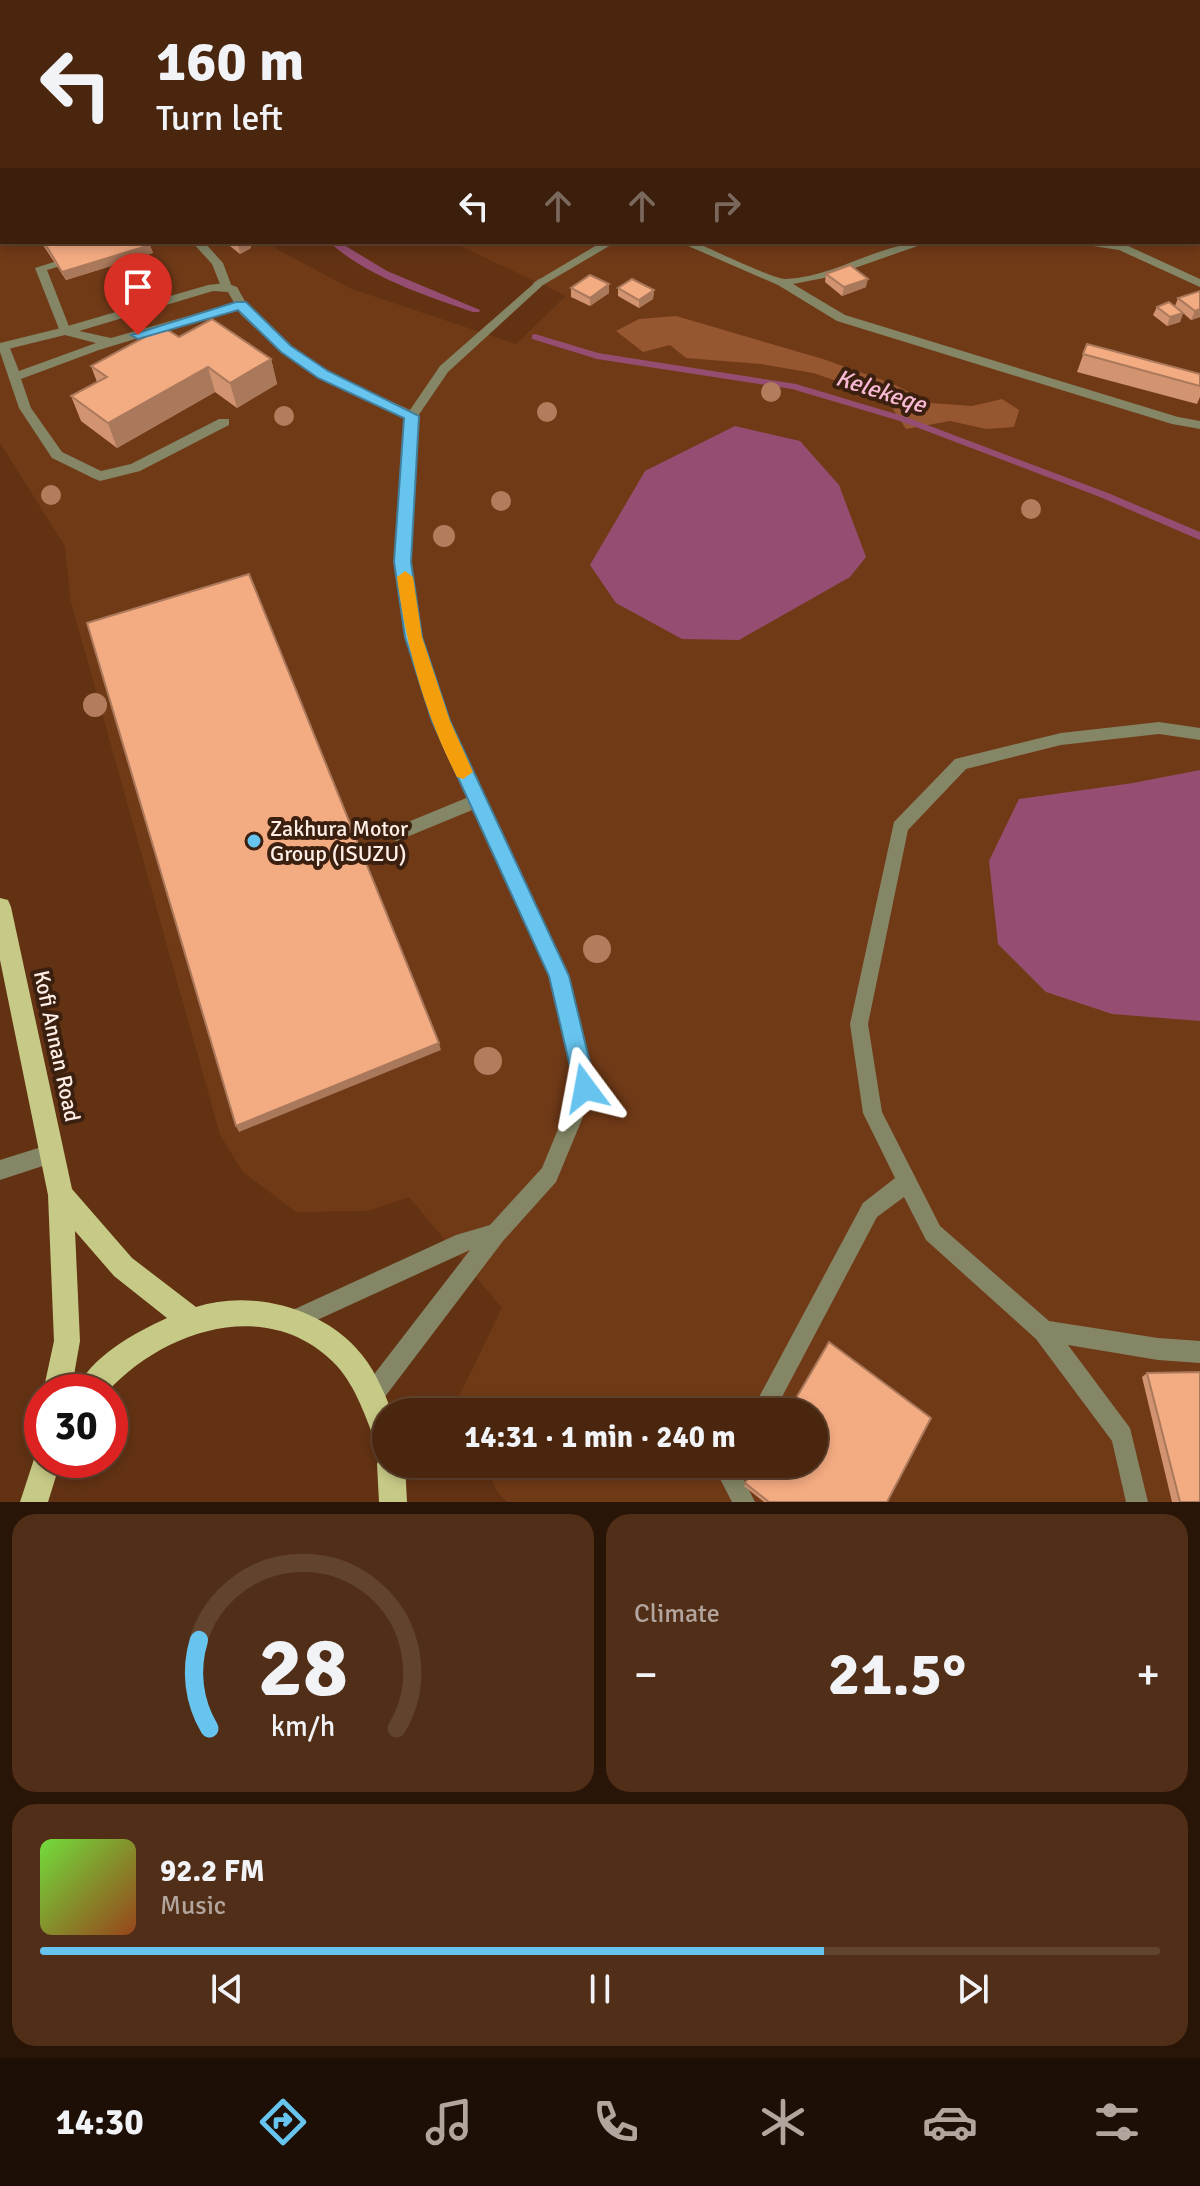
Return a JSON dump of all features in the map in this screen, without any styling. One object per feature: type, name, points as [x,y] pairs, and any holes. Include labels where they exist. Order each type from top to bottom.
[{"type":"main road","name":"Kofi Annan Road","points":[[0,907],[61,1195],[67,1341],[61,1374]]},
{"type":"main road","name":"Kofi Annan Road","points":[[61,1195],[123,1267],[191,1320]]},
{"type":"main road","points":[[103,1374],[152,1337],[191,1320],[249,1313],[291,1321],[338,1349],[374,1398]]},
{"type":"main road","points":[[34,1502],[40,1478]]},
{"type":"main road","points":[[392,1478],[393,1502]]},
{"type":"street","points":[[200,244],[217,263],[226,287]]},
{"type":"street","points":[[373,1394],[496,1234],[549,1175],[585,1088],[559,976],[441,721],[413,637],[403,562],[412,416],[444,369],[539,283],[607,244]]},
{"type":"street","points":[[690,244],[782,283],[841,318],[1177,421],[1200,425]]},
{"type":"street","points":[[782,283],[825,275],[917,244]]},
{"type":"street","points":[[1101,244],[1122,247],[1200,283]]},
{"type":"street","points":[[84,255],[41,268],[65,331],[75,337],[94,337],[112,343]]},
{"type":"street","points":[[224,422],[135,468],[100,476],[57,455],[25,408],[2,346],[65,331],[126,310],[212,287],[226,287],[233,290],[241,305],[286,349],[323,375],[412,416]]},
{"type":"street","points":[[14,377],[112,343],[241,305]]},
{"type":"street","points":[[1137,1502],[1122,1436],[1044,1331],[933,1233],[873,1113],[859,1024],[900,827],[961,764],[1061,739],[1159,728],[1200,734]]},
{"type":"street","points":[[397,834],[476,801]]},
{"type":"street","points":[[0,1170],[51,1154]]},
{"type":"street","points":[[769,1398],[870,1210],[907,1182]]},
{"type":"street","points":[[291,1321],[463,1242],[496,1234]]},
{"type":"street","points":[[1044,1331],[1158,1349],[1200,1352]]},
{"type":"street","points":[[731,1478],[744,1502]]},
{"type":"shaded area","points":[[0,244],[273,244],[278,250],[352,289],[516,344],[566,296],[456,244],[1200,244],[1200,1502],[507,1502],[496,1490],[491,1478],[828,1478],[828,1398],[460,1398],[502,1308],[409,1197],[368,1211],[296,1212],[243,1172],[220,1135],[71,602],[65,546],[0,443]]},
{"type":"shaded area","points":[[676,316],[823,359],[891,383],[931,403],[972,406],[1002,399],[1019,410],[1014,427],[986,429],[950,421],[906,429],[885,397],[813,373],[761,364],[686,358],[670,345],[643,352],[616,331],[639,319]]},
{"type":"shaded area","points":[[735,426],[800,441],[839,485],[866,557],[850,577],[739,640],[682,639],[616,603],[590,565],[645,471]]},
{"type":"shaded area","points":[[1200,770],[1200,1021],[1112,1014],[1046,992],[998,944],[989,861],[1019,799]]},
{"type":"building","points":[[45,244],[150,245],[62,272]]},
{"type":"building","points":[[850,265],[868,279],[844,287],[826,274]]},
{"type":"building","points":[[590,275],[609,284],[590,298],[571,288]]},
{"type":"building","points":[[632,279],[654,290],[639,300],[618,288]]},
{"type":"building","points":[[1200,291],[1200,309],[1195,311],[1178,298]]},
{"type":"building","points":[[1169,302],[1183,313],[1170,317],[1157,307]]},
{"type":"building","points":[[212,319],[271,359],[230,383],[208,367],[108,423],[71,396],[107,377],[91,366],[163,327],[179,337]]},
{"type":"building","points":[[1087,344],[1200,374],[1200,386],[1083,354]]},
{"type":"building","name":"Zakhura Motor Group (ISUZU)","points":[[249,574],[439,1043],[236,1126],[87,623]]},
{"type":"building","points":[[829,1342],[931,1418],[887,1502],[769,1502],[745,1483],[748,1478],[828,1478],[828,1398],[796,1398]]},
{"type":"building","points":[[1200,1372],[1200,1502],[1180,1502],[1147,1373]]},
{"type":"waterway","name":"Kelekeqe","points":[[336,244],[402,281],[476,310]]},
{"type":"waterway","name":"Kelekeqe","points":[[535,337],[597,356],[793,386],[903,419],[1104,495],[1200,536]]},
{"type":"slow traffic","points":[[405,577],[413,637],[441,721],[463,772]]},
{"type":"place","name":"Zakhura Motor Group (ISUZU)","points":[[254,841]]},
{"type":"route","points":[[138,335],[241,305],[286,349],[323,375],[412,416],[403,562],[413,637],[441,721],[559,976],[585,1088]]}]
